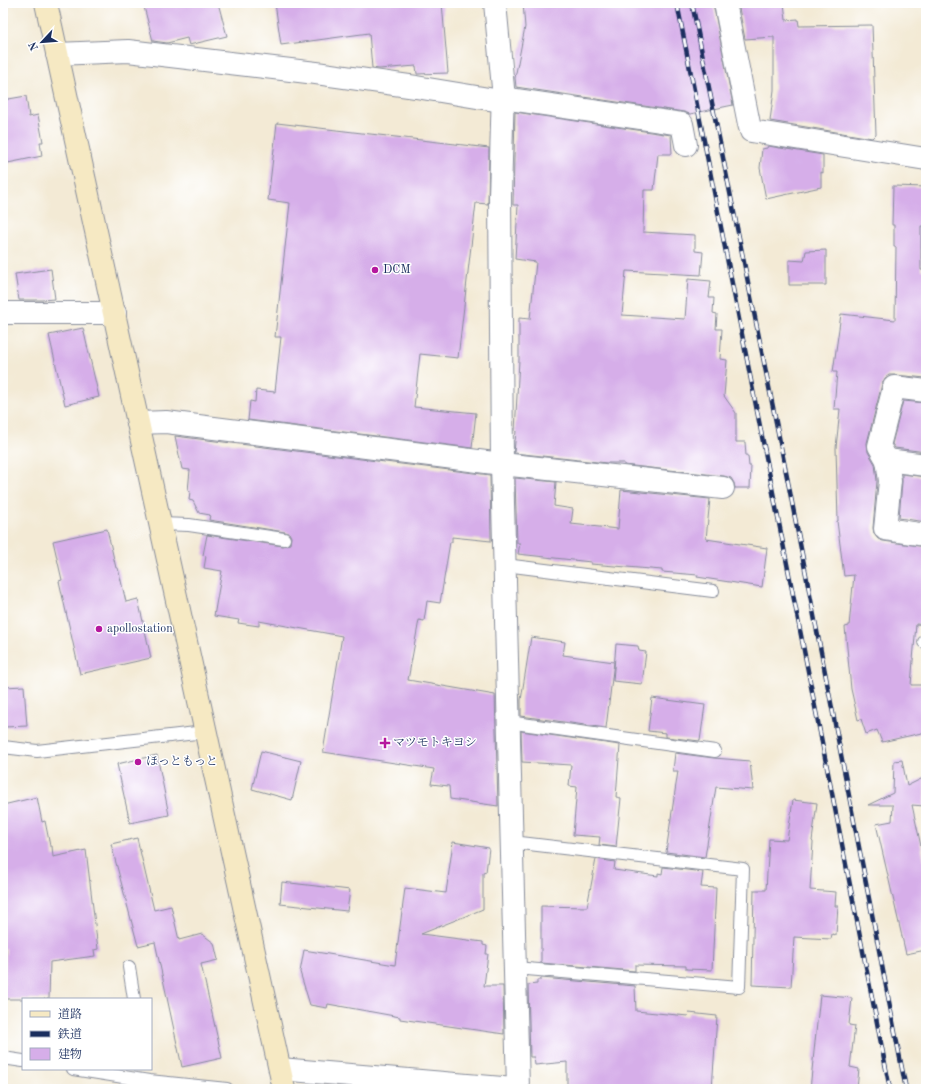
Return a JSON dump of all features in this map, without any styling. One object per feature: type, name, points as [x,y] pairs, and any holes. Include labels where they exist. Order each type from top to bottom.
[{"type":"street","points":[[46,3],[282,1079],[514,1089]]},
{"type":"street","points":[[495,3],[503,88],[500,196],[502,464],[518,1089]]},
{"type":"street","points":[[725,3],[751,132],[926,159]]},
{"type":"street","points":[[57,54],[128,51],[332,75],[682,124],[686,144]]},
{"type":"street","points":[[3,313],[114,313]]},
{"type":"street","points":[[926,391],[894,387],[879,446],[887,460],[890,482],[885,529],[926,535]]},
{"type":"street","points":[[138,423],[166,422],[502,464],[723,488]]},
{"type":"street","points":[[887,460],[926,465]]},
{"type":"lane","points":[[160,524],[189,525],[284,539]]},
{"type":"lane","points":[[505,565],[713,591]]},
{"type":"lane","points":[[508,722],[715,751]]},
{"type":"lane","points":[[3,747],[37,751],[205,732]]},
{"type":"lane","points":[[512,842],[743,869],[739,987],[515,968]]},
{"type":"lane","points":[[129,967],[134,998]]},
{"type":"lane","points":[[3,1058],[22,1061]]},
{"type":"lane","points":[[86,1070],[148,1075],[227,1089]]},
{"type":"building","points":[[143,3],[218,3],[227,36],[189,45],[187,38],[167,43],[153,41]]},
{"type":"building","points":[[275,3],[442,3],[448,73],[417,74],[416,66],[379,69],[372,68],[369,33],[281,45]]},
{"type":"building","points":[[523,3],[713,3],[733,105],[690,114],[516,87],[515,78],[525,27]]},
{"type":"building","points":[[738,3],[784,3],[786,20],[798,19],[799,26],[872,25],[876,134],[872,138],[770,121],[774,90],[774,37],[745,39]]},
{"type":"building","points":[[26,96],[29,117],[38,115],[43,142],[40,142],[42,156],[3,164],[3,100]]},
{"type":"building","points":[[515,112],[671,135],[672,154],[658,154],[654,190],[644,190],[643,232],[695,235],[695,251],[703,252],[701,275],[626,271],[622,315],[685,319],[688,279],[711,281],[709,298],[714,298],[713,313],[717,314],[716,329],[722,329],[720,359],[727,360],[724,396],[736,413],[736,442],[745,442],[746,456],[748,456],[749,466],[751,466],[750,488],[735,488],[731,478],[724,476],[624,465],[624,463],[607,463],[514,453],[519,360],[519,318],[530,319],[536,262],[515,259],[518,205],[513,205]]},
{"type":"building","name":"DCM","points":[[277,123],[489,148],[488,204],[476,203],[458,358],[420,354],[414,407],[476,413],[472,448],[248,420],[250,401],[255,402],[256,390],[275,392],[281,337],[275,337],[290,203],[268,200]]},
{"type":"building","points":[[768,146],[823,155],[821,187],[766,199],[760,168],[762,149],[767,148]]},
{"type":"building","points":[[893,186],[926,187],[926,226],[921,226],[921,270],[925,270],[926,277],[926,378],[889,375],[885,378],[882,384],[867,443],[868,452],[875,464],[877,481],[873,528],[874,534],[878,539],[883,541],[926,547],[926,625],[916,624],[911,685],[926,685],[926,732],[882,742],[877,730],[866,734],[861,719],[858,720],[851,689],[845,627],[849,626],[854,575],[844,576],[837,521],[836,448],[840,409],[834,409],[837,372],[833,372],[841,314],[895,320],[896,247],[894,247],[894,225],[892,225]]},
{"type":"building","points":[[826,250],[826,285],[789,285],[789,260],[804,261],[806,251]]},
{"type":"building","points":[[51,269],[55,299],[19,300],[15,274]]},
{"type":"building","points":[[83,328],[99,397],[65,405],[49,335]]},
{"type":"building","points":[[903,401],[926,403],[926,452],[895,448],[892,444]]},
{"type":"building","points":[[175,436],[490,475],[491,541],[452,537],[440,603],[427,601],[424,621],[419,620],[408,680],[495,695],[498,806],[450,799],[449,786],[431,784],[434,769],[323,752],[342,636],[259,621],[259,626],[238,623],[239,620],[214,616],[222,571],[204,568],[206,556],[203,555],[207,535],[283,546],[290,544],[291,537],[289,533],[285,532],[209,520],[210,515],[199,513],[193,501],[189,500],[190,491],[188,491],[190,470],[182,469]]},
{"type":"building","points":[[902,474],[926,477],[926,522],[899,518]]},
{"type":"building","points":[[515,478],[556,482],[554,506],[573,509],[571,524],[618,529],[621,490],[710,499],[706,539],[767,548],[762,587],[697,577],[698,575],[662,572],[662,570],[591,564],[591,562],[518,554],[520,543],[517,543]]},
{"type":"building","points":[[107,529],[126,602],[138,599],[151,658],[80,674],[59,581],[62,580],[53,541]]},
{"type":"building","points":[[531,637],[565,642],[563,655],[614,662],[606,728],[521,716],[521,700]]},
{"type":"building","points":[[616,644],[638,646],[639,651],[646,652],[642,684],[613,681]]},
{"type":"building","points":[[24,686],[27,726],[5,727],[3,725],[4,687]]},
{"type":"building","points":[[652,698],[705,705],[700,741],[666,737],[666,733],[648,731]]},
{"type":"building","points":[[521,731],[620,745],[616,797],[621,798],[616,847],[599,845],[600,837],[573,835],[577,787],[569,786],[571,765],[522,762]]},
{"type":"building","points":[[261,751],[301,761],[292,800],[252,789]]},
{"type":"building","points":[[675,753],[750,761],[753,790],[716,787],[705,857],[666,852],[678,771],[673,771]]},
{"type":"building","points":[[157,755],[169,815],[130,823],[117,764]]},
{"type":"building","points":[[902,760],[907,786],[925,777],[924,806],[912,805],[926,869],[926,950],[906,954],[876,824],[892,821],[893,805],[868,805],[893,793],[894,761]]},
{"type":"building","points":[[37,797],[42,822],[45,821],[50,846],[52,846],[53,857],[86,850],[98,949],[94,950],[95,956],[50,962],[49,998],[4,999],[6,949],[3,950],[3,805]]},
{"type":"building","points":[[793,800],[817,803],[812,841],[810,890],[836,892],[835,906],[838,906],[836,935],[832,934],[831,939],[794,937],[791,987],[752,985],[754,890],[766,890],[769,839],[787,840]]},
{"type":"building","points":[[137,838],[154,910],[171,906],[179,940],[202,934],[214,943],[218,960],[201,964],[222,1058],[182,1067],[155,942],[138,946],[111,844]]},
{"type":"building","points":[[453,842],[489,848],[486,872],[483,873],[483,909],[421,934],[483,942],[483,945],[487,946],[486,954],[488,954],[484,986],[503,986],[504,1034],[400,1019],[400,1017],[328,1004],[327,1008],[310,1005],[300,972],[304,950],[395,965],[405,888],[446,893]]},
{"type":"building","points":[[596,859],[615,862],[614,870],[658,876],[658,873],[662,874],[663,867],[703,872],[701,887],[716,888],[712,970],[686,969],[686,966],[635,965],[635,971],[541,963],[541,906],[587,907]]},
{"type":"building","points":[[282,882],[350,890],[347,911],[280,904]]},
{"type":"building","points":[[541,978],[635,986],[636,1011],[688,1016],[689,1013],[717,1016],[712,1089],[567,1089],[567,1062],[535,1065],[534,1057],[530,1057],[528,985],[537,984],[537,980],[541,980]]},
{"type":"building","points":[[820,995],[852,998],[849,1025],[855,1026],[850,1067],[859,1069],[857,1089],[810,1089]]},
{"type":"railway","points":[[677,3],[890,1089]]},
{"type":"railway","points":[[692,3],[789,487],[906,1089]]},
{"type":"place","name":"DCM","points":[[375,270]]},
{"type":"place","name":"apollostation","points":[[99,629]]},
{"type":"place","name":"マツモトキヨシ","points":[[385,743]]},
{"type":"place","name":"ほっともっと","points":[[138,762]]}]
